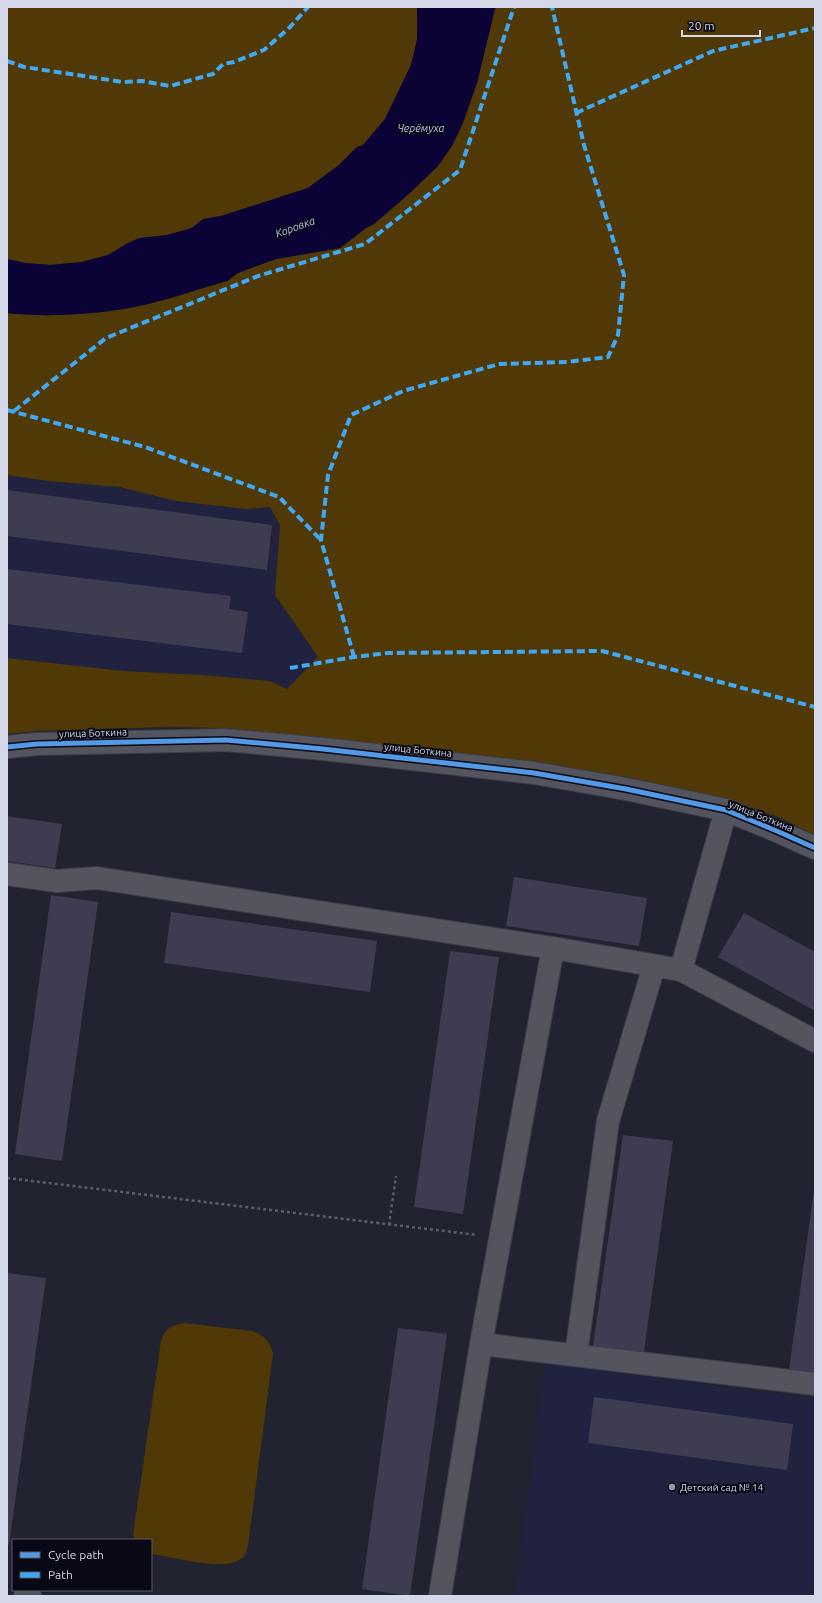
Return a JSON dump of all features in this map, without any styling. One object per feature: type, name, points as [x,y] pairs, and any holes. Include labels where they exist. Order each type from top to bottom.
[{"type":"street","name":"улица Боткина","points":[[7,747],[44,744],[226,740],[323,748],[534,772],[726,810],[777,830],[815,848]]},
{"type":"street","points":[[681,970],[726,810]]},
{"type":"street","points":[[7,874],[57,881],[97,878],[553,948],[681,970],[815,1041]]},
{"type":"street","points":[[440,1596],[499,1238],[553,948]]},
{"type":"street","points":[[576,1355],[608,1121],[654,966]]},
{"type":"street","points":[[481,1344],[815,1384]]},
{"type":"path","points":[[389,1225],[396,1176]]},
{"type":"path","points":[[7,1178],[499,1238]]},
{"type":"shaded area","points":[[7,7],[417,7],[417,40],[411,65],[385,119],[363,145],[357,147],[339,165],[308,188],[221,216],[203,219],[192,228],[167,235],[139,238],[108,255],[82,262],[50,265],[25,263],[7,259]]},
{"type":"shaded area","points":[[497,7],[815,7],[815,835],[781,818],[728,799],[627,777],[533,762],[227,728],[168,727],[36,731],[7,734],[7,658],[123,671],[202,675],[270,681],[287,689],[318,657],[275,595],[280,525],[270,507],[247,509],[176,501],[120,487],[48,481],[7,475],[7,313],[62,315],[131,308],[227,281],[238,273],[276,259],[340,248],[366,228],[374,224],[411,192],[477,83],[495,9]]},
{"type":"shaded area","points":[[7,475],[48,481],[120,487],[176,501],[247,509],[270,507],[280,525],[275,595],[318,657],[288,689],[270,681],[201,675],[123,671],[7,658]]},
{"type":"shaded area","points":[[185,1323],[252,1331],[266,1340],[273,1354],[248,1547],[243,1557],[232,1563],[210,1564],[152,1554],[152,1539],[135,1539],[133,1535],[161,1341],[167,1330],[176,1325]]},
{"type":"shaded area","name":"Детский сад № 14","points":[[545,1363],[815,1399],[815,1596],[514,1596]]},
{"type":"water","name":"Черёмуха","points":[[417,7],[497,7],[495,9],[477,83],[463,123],[452,146],[438,166],[374,224],[366,228],[340,248],[276,259],[238,273],[227,281],[145,305],[117,310],[76,314],[34,315],[7,313],[7,259],[25,263],[50,265],[82,262],[108,255],[128,243],[140,238],[167,235],[192,228],[203,219],[221,216],[308,188],[339,165],[357,147],[363,145],[385,119],[411,65],[417,40]]},
{"type":"building","points":[[7,490],[272,525],[267,570],[7,536]]},
{"type":"building","points":[[7,569],[231,596],[229,609],[248,612],[242,653],[7,624]]},
{"type":"building","points":[[7,816],[62,824],[55,868],[7,861]]},
{"type":"building","points":[[514,877],[647,898],[639,946],[506,926]]},
{"type":"building","points":[[51,895],[98,902],[62,1161],[15,1154]]},
{"type":"building","points":[[171,912],[377,941],[370,992],[164,963]]},
{"type":"building","points":[[744,913],[815,952],[815,1011],[718,957]]},
{"type":"building","points":[[450,951],[499,957],[463,1214],[414,1207]]},
{"type":"building","points":[[623,1135],[673,1141],[644,1352],[593,1346]]},
{"type":"building","points":[[815,1191],[815,1373],[789,1370]]},
{"type":"building","points":[[7,1273],[46,1278],[9,1545],[7,1544]]},
{"type":"building","points":[[398,1328],[447,1334],[410,1596],[362,1589]]},
{"type":"building","points":[[594,1397],[793,1424],[787,1470],[588,1443]]},
{"type":"marked path","points":[[7,61],[24,67],[123,82],[142,81],[170,86],[213,74],[223,64],[234,62],[264,50],[290,27],[308,7]]},
{"type":"marked path","points":[[14,411],[106,338],[258,276],[365,244],[460,170],[514,7]]},
{"type":"marked path","points":[[354,657],[321,540],[328,475],[351,415],[403,391],[499,364],[567,362],[608,357],[618,335],[624,275],[584,145],[552,7]]},
{"type":"marked path","points":[[576,113],[713,51],[815,28]]},
{"type":"marked path","points":[[7,410],[145,447],[279,497],[321,540]]},
{"type":"marked path","points":[[290,668],[388,653],[602,651],[815,707]]},
{"type":"cycle path","points":[[7,747],[37,744],[226,740],[323,749],[534,773],[626,789],[726,810],[815,848]]},
{"type":"place","name":"Детский сад № 14","points":[[672,1487]]},
{"type":"water label","name":"Коровка","points":[[295,227]]}]
